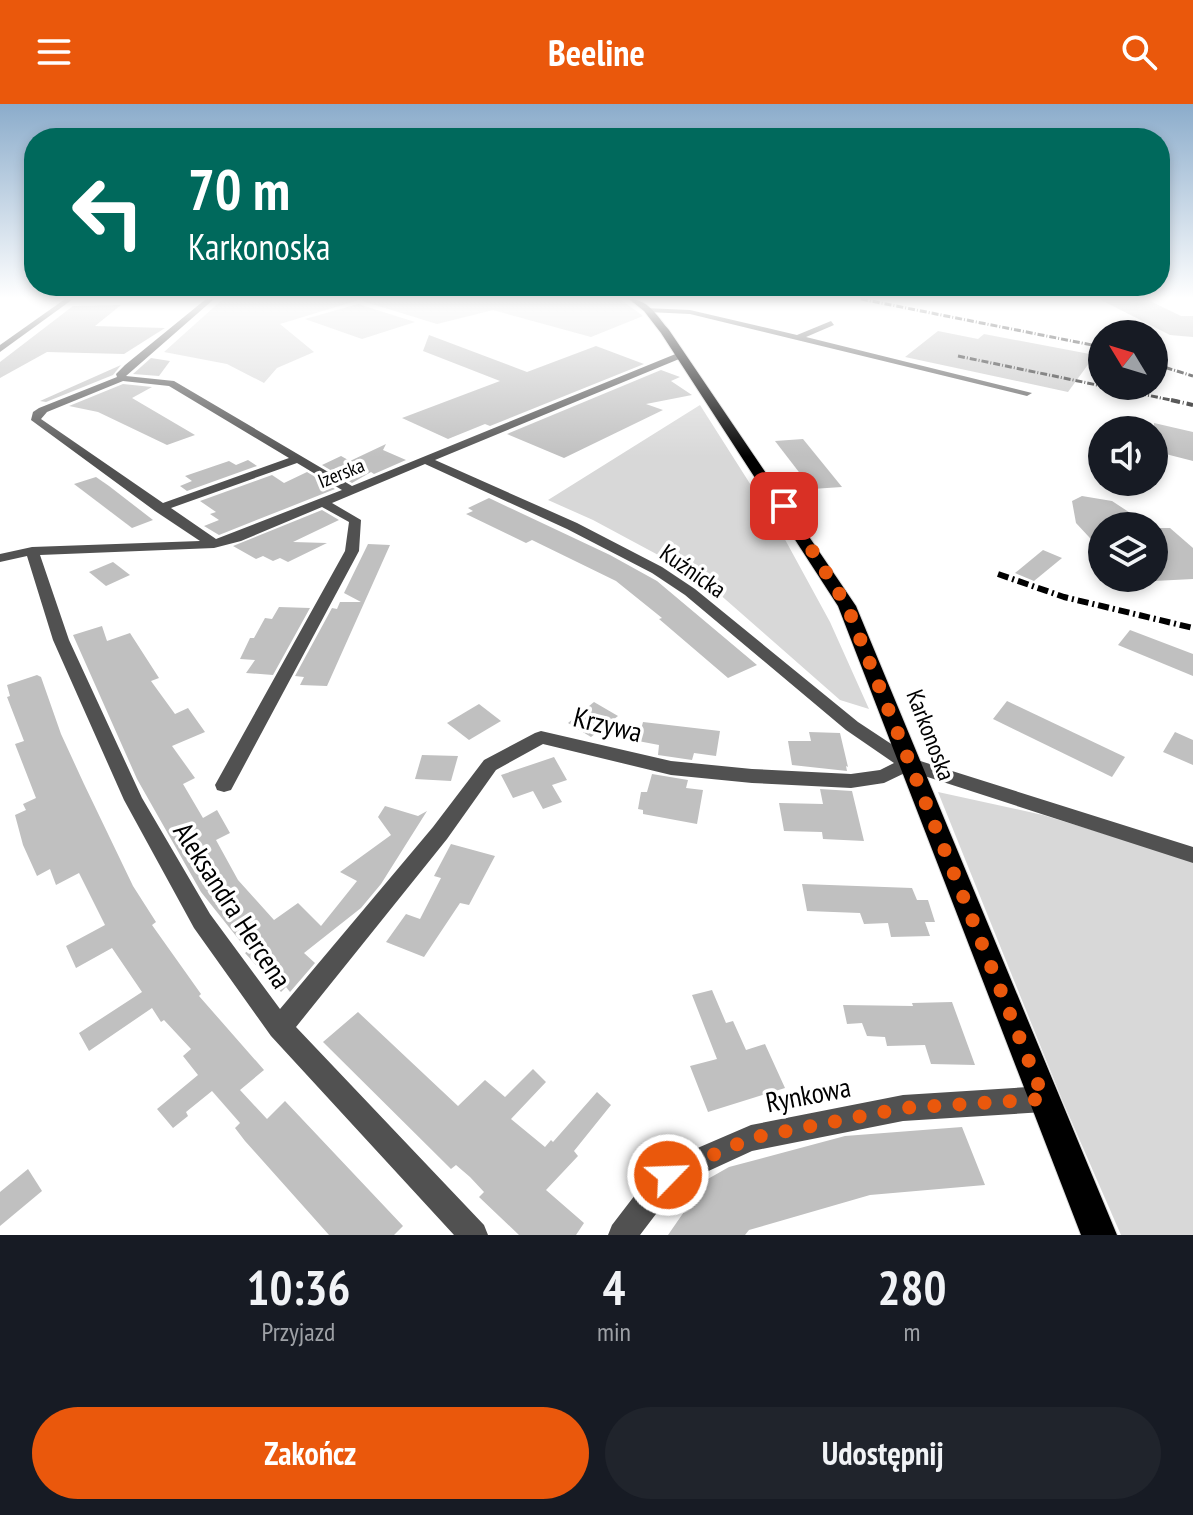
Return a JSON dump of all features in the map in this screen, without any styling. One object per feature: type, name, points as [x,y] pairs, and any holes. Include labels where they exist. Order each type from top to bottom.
[{"type":"main road","name":"Karkonoska","points":[[679,352],[847,606],[1099,1235]]},
{"type":"street","points":[[122,378],[121,374],[146,352]]},
{"type":"street","points":[[835,360],[848,352],[1027,393]]},
{"type":"street","name":"Izerska","points":[[0,558],[32,551],[214,544],[236,538],[681,355]]},
{"type":"street","points":[[214,544],[36,420],[37,414],[122,378],[171,383],[351,490]]},
{"type":"street","points":[[159,508],[299,458]]},
{"type":"street","name":"Kuźnicka","points":[[425,460],[572,526],[657,570],[690,592],[852,726],[908,764],[1193,855]]},
{"type":"street","points":[[224,785],[352,551],[355,520],[322,502]]},
{"type":"street","name":"Aleksandra Hercena","points":[[32,551],[61,640],[133,800],[202,921],[280,1028],[474,1235]]},
{"type":"street","name":"Krzywa","points":[[280,1028],[440,833],[490,765],[541,737],[671,768],[752,776],[851,781],[884,776],[908,764]]},
{"type":"street","name":"Rynkowa","points":[[622,1235],[668,1175],[751,1138],[903,1108],[1044,1099]]},
{"type":"shaded area","points":[[164,352],[314,352],[277,368],[264,383],[227,364]]},
{"type":"shaded area","points":[[700,405],[782,534],[830,622],[869,709],[840,700],[701,578],[593,520],[548,500]]},
{"type":"shaded area","points":[[938,792],[1043,815],[1193,861],[1193,1235],[1121,1235],[1063,1102]]},
{"type":"building","points":[[13,352],[128,352],[47,352],[0,378],[0,362]]},
{"type":"building","points":[[425,352],[473,352],[527,372],[581,352],[611,352],[644,364],[490,426],[485,424],[448,439],[402,418],[500,381]]},
{"type":"building","points":[[912,352],[1088,354],[1088,365],[1068,392],[905,357]]},
{"type":"building","points":[[151,358],[170,361],[159,376],[133,374]]},
{"type":"building","points":[[121,365],[113,375],[46,402],[40,401]]},
{"type":"building","points":[[661,370],[680,377],[671,381],[692,395],[646,404],[663,410],[564,458],[507,434]]},
{"type":"building","points":[[123,384],[152,387],[132,398],[195,435],[167,445],[98,412],[69,406]]},
{"type":"building","points":[[1168,426],[1193,432],[1193,461],[1168,455]]},
{"type":"building","points":[[803,439],[842,487],[812,489],[775,441]]},
{"type":"building","points":[[386,444],[383,450],[406,460],[374,474],[371,472],[352,483],[322,465],[341,456],[350,461]]},
{"type":"building","points":[[248,460],[257,466],[187,491],[180,486],[192,481],[185,476],[229,461],[236,465]]},
{"type":"building","points":[[307,472],[335,489],[219,535],[204,526],[219,520],[210,514],[216,512],[200,501],[272,475],[284,483]]},
{"type":"building","points":[[96,477],[153,520],[132,528],[74,484]]},
{"type":"building","points":[[1082,496],[1112,501],[1129,512],[1088,512],[1088,536],[1076,523],[1072,501]]},
{"type":"building","points":[[489,498],[610,555],[657,581],[757,665],[728,678],[616,581],[532,540],[526,543],[466,514],[473,511],[468,508]]},
{"type":"building","points":[[322,510],[339,520],[293,542],[327,543],[288,562],[280,558],[273,561],[263,556],[256,559],[233,546]]},
{"type":"building","points":[[1168,528],[1193,548],[1193,579],[1168,580]]},
{"type":"building","points":[[368,544],[390,545],[327,686],[300,685],[304,677],[295,676],[332,608],[337,609],[340,602],[361,602],[344,593]]},
{"type":"building","points":[[1043,550],[1062,558],[1034,581],[1015,573]]},
{"type":"building","points":[[113,562],[130,575],[106,586],[89,572]]},
{"type":"building","points":[[279,607],[310,608],[273,675],[246,673],[255,660],[240,659],[250,638],[254,638],[265,618],[272,619]]},
{"type":"building","points":[[102,626],[107,641],[130,633],[159,678],[151,681],[175,714],[188,708],[205,732],[172,746],[195,778],[183,784],[203,818],[217,810],[230,833],[216,840],[238,880],[274,920],[298,903],[321,926],[357,881],[340,872],[391,835],[378,817],[385,806],[418,816],[427,811],[381,884],[361,908],[304,953],[315,963],[290,992],[286,987],[281,992],[245,953],[248,951],[201,892],[137,779],[73,635]]},
{"type":"building","points":[[1130,630],[1193,654],[1193,676],[1118,645]]},
{"type":"building","points":[[37,675],[41,677],[61,734],[133,886],[156,922],[152,925],[201,994],[199,996],[264,1070],[240,1090],[267,1119],[285,1101],[403,1226],[394,1235],[329,1235],[245,1141],[235,1128],[240,1123],[212,1091],[186,1112],[188,1116],[173,1128],[157,1109],[198,1075],[183,1056],[191,1049],[164,1020],[161,1022],[152,1008],[89,1051],[79,1033],[142,992],[112,948],[76,968],[66,946],[105,925],[79,873],[56,885],[50,869],[37,876],[23,845],[15,815],[26,810],[23,804],[36,798],[15,744],[24,741],[7,697],[10,696],[7,685]]},
{"type":"building","points":[[1007,701],[1125,757],[1112,777],[993,719]]},
{"type":"building","points":[[594,702],[618,716],[591,737],[568,723]]},
{"type":"building","points":[[479,704],[501,721],[469,740],[447,723]]},
{"type":"building","points":[[643,722],[720,731],[716,756],[694,753],[692,760],[658,755],[659,745],[638,741]]},
{"type":"building","points":[[809,732],[840,733],[847,771],[792,765],[788,741],[811,741]]},
{"type":"building","points":[[1175,732],[1193,740],[1193,765],[1163,752]]},
{"type":"building","points":[[422,755],[458,756],[451,781],[415,779]]},
{"type":"building","points":[[554,757],[567,780],[552,785],[562,802],[543,809],[533,791],[513,798],[501,775]]},
{"type":"building","points":[[652,774],[688,780],[686,788],[703,790],[697,824],[643,814],[643,810],[638,809],[641,792],[647,792]]},
{"type":"building","points":[[820,789],[852,791],[864,841],[823,839],[822,832],[784,831],[779,803],[823,804]]},
{"type":"building","points":[[451,844],[495,856],[469,905],[460,903],[424,957],[386,942],[406,914],[420,919],[441,878],[434,876]]},
{"type":"building","points":[[802,884],[912,888],[917,900],[928,900],[935,922],[925,922],[930,936],[891,937],[888,923],[864,924],[860,913],[807,911]]},
{"type":"building","points":[[712,990],[726,1023],[733,1021],[746,1050],[765,1044],[785,1088],[708,1112],[690,1066],[717,1059],[692,995]]},
{"type":"building","points":[[952,1002],[975,1065],[931,1064],[925,1045],[887,1046],[885,1037],[867,1036],[862,1023],[847,1024],[843,1005],[913,1006],[912,1003]]},
{"type":"building","points":[[358,1012],[458,1106],[485,1080],[505,1097],[533,1069],[546,1082],[511,1119],[545,1147],[597,1092],[611,1105],[574,1151],[578,1156],[546,1190],[584,1223],[576,1235],[519,1235],[479,1197],[484,1192],[470,1177],[456,1165],[451,1169],[323,1042]]},
{"type":"building","points":[[962,1127],[985,1185],[870,1195],[749,1230],[745,1235],[668,1235],[706,1180],[729,1167],[845,1136]]},
{"type":"building","points":[[28,1169],[42,1191],[0,1226],[0,1192]]},
{"type":"railway","points":[[958,356],[1088,383]]},
{"type":"railway","points":[[1168,368],[1193,376]]},
{"type":"railway","points":[[1168,399],[1177,401]]},
{"type":"railway","points":[[1171,400],[1177,401]]},
{"type":"railway","points":[[1177,401],[1193,405]]},
{"type":"railway","points":[[998,574],[1064,597],[1193,628]]},
{"type":"route","points":[[668,1175],[751,1138],[903,1108],[1044,1099],[847,606],[784,506]]}]
